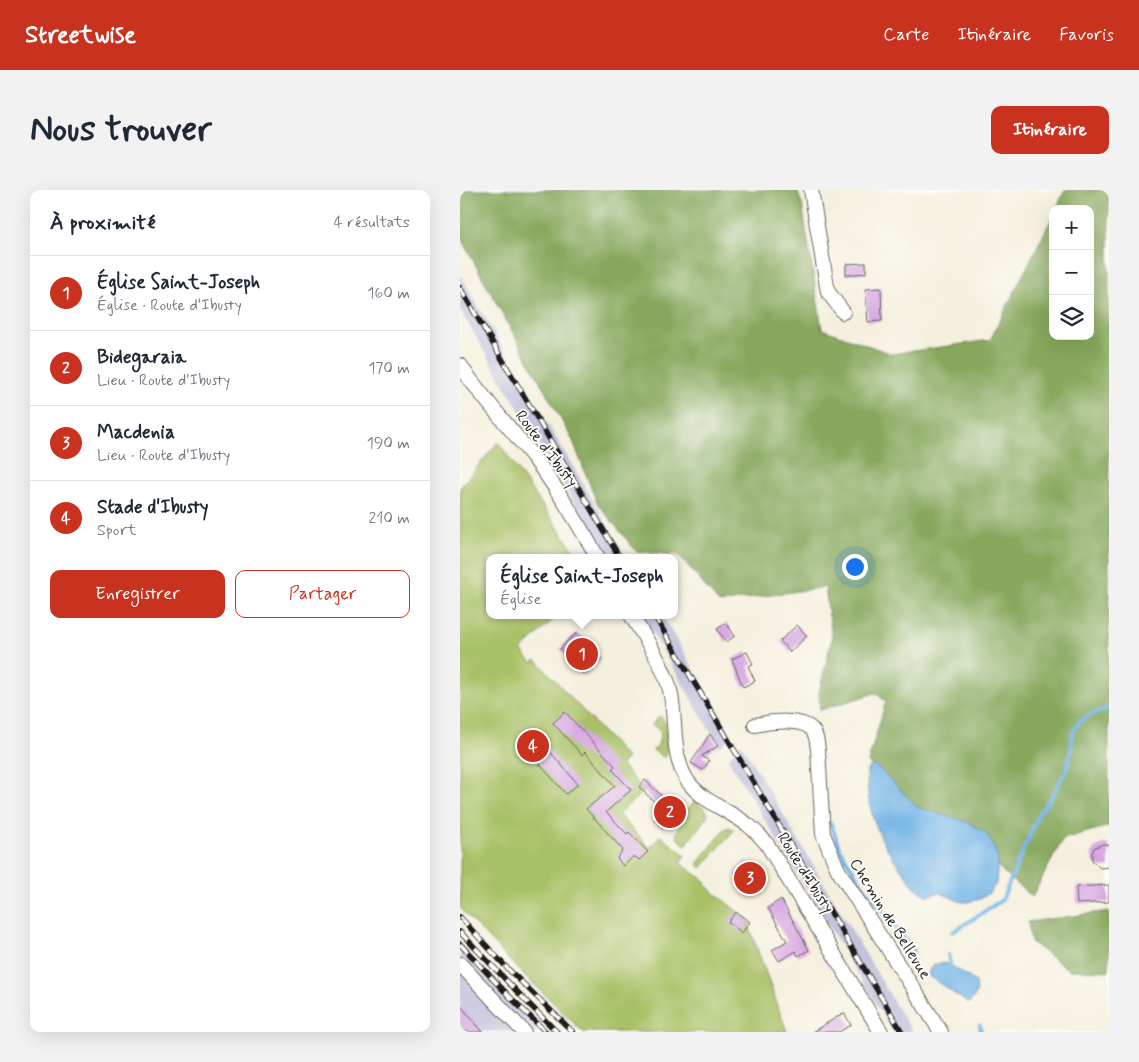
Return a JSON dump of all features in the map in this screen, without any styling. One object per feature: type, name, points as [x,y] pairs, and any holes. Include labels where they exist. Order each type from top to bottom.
[{"type":"street","points":[[811,190],[828,292],[843,312]]},
{"type":"street","name":"Route d'Ibusty","points":[[460,365],[473,384],[548,477],[596,554]]},
{"type":"street","name":"Route d'Ibusty","points":[[633,619],[661,666],[668,686],[674,707],[679,763],[689,782],[707,801],[747,824],[767,844],[881,1032]]},
{"type":"street","name":"Chemin de Bellevue","points":[[755,725],[797,722],[807,725],[812,729],[818,750],[823,834],[838,870],[941,1032]]},
{"type":"street","points":[[460,964],[524,1032]]},
{"type":"shaded area","points":[[460,275],[625,554],[605,554],[460,310]]},
{"type":"shaded area","points":[[644,619],[664,619],[732,735],[720,747]]},
{"type":"shaded area","points":[[741,743],[913,1032],[893,1032],[728,759]]},
{"type":"shaded area","points":[[460,951],[541,1032],[460,1032]]},
{"type":"green space","points":[[460,190],[797,190],[802,204],[822,329],[892,354],[990,340],[1049,224],[1049,340],[1094,340],[1094,205],[1058,205],[1065,190],[1109,190],[1109,826],[1063,839],[1032,897],[1002,871],[970,831],[913,812],[868,762],[886,701],[875,693],[820,710],[819,692],[832,638],[825,587],[719,603],[678,554],[636,551],[597,503],[573,441],[460,237]]},
{"type":"green space","points":[[498,442],[576,554],[486,554],[486,619],[554,619],[521,650],[532,663],[536,660],[627,758],[621,764],[644,791],[618,814],[650,848],[660,836],[685,855],[680,863],[707,882],[705,885],[750,922],[750,929],[787,1032],[583,1032],[510,961],[460,908],[460,488]]},
{"type":"green space","points":[[660,716],[666,723],[667,755],[663,757],[653,750],[658,745],[661,732],[652,724]]},
{"type":"green space","points":[[695,801],[706,810],[708,815],[686,845],[678,839],[676,833],[680,826],[676,822]]},
{"type":"green space","points":[[729,827],[734,830],[701,868],[697,864],[725,829]]},
{"type":"green space","points":[[1109,911],[1109,971],[1069,970],[1031,942],[1028,922]]},
{"type":"water","points":[[873,765],[882,771],[917,807],[970,823],[986,833],[998,859],[996,884],[989,893],[980,899],[961,902],[939,892],[929,896],[913,885],[886,847],[871,811],[867,770]]},
{"type":"water","points":[[941,963],[949,964],[976,982],[976,994],[971,1001],[968,1003],[930,977],[928,974],[931,967]]},
{"type":"building","points":[[866,263],[866,273],[846,275],[846,264]]},
{"type":"building","points":[[881,288],[882,321],[868,322],[865,289]]},
{"type":"building","points":[[726,623],[735,636],[726,642],[717,629]]},
{"type":"building","points":[[797,625],[807,636],[790,652],[780,641]]},
{"type":"building","points":[[577,633],[601,659],[584,675],[560,649]]},
{"type":"building","points":[[747,652],[753,664],[748,666],[755,681],[743,687],[732,659]]},
{"type":"building","points":[[565,712],[615,766],[612,769],[631,790],[606,812],[648,852],[639,860],[634,856],[623,866],[617,858],[623,850],[586,809],[615,786],[585,752],[582,755],[553,723]]},
{"type":"building","points":[[531,730],[578,784],[566,794],[519,741]]},
{"type":"building","points":[[710,734],[718,746],[702,756],[709,761],[703,770],[691,763]]},
{"type":"building","points":[[645,780],[669,803],[672,800],[682,810],[663,828],[654,819],[662,809],[639,787]]},
{"type":"building","points":[[1103,844],[1109,845],[1109,867],[1100,868],[1092,860],[1092,853],[1094,848]]},
{"type":"building","points":[[746,861],[763,874],[751,888],[735,874]]},
{"type":"building","points":[[1109,885],[1109,902],[1077,904],[1076,887]]},
{"type":"building","points":[[781,899],[809,950],[798,956],[796,951],[779,961],[772,950],[787,941],[768,908]]},
{"type":"building","points":[[736,912],[750,922],[742,933],[728,922]]},
{"type":"building","points":[[460,1005],[483,1032],[460,1032]]},
{"type":"building","points":[[844,1013],[851,1025],[839,1032],[812,1032]]},
{"type":"waterway","points":[[953,932],[1002,900],[1039,813],[1052,796],[1066,771],[1072,746],[1071,738],[1075,727],[1087,716],[1109,708]]},
{"type":"waterway","points":[[831,824],[840,850],[866,890],[914,951]]},
{"type":"waterway","points":[[948,955],[951,967]]},
{"type":"waterway","points":[[980,1025],[981,1032]]},
{"type":"railway","points":[[460,288],[618,554]]},
{"type":"railway","points":[[656,619],[902,1032]]},
{"type":"railway","points":[[460,917],[507,968],[573,1032]]},
{"type":"railway","points":[[460,932],[557,1032]]},
{"type":"railway","points":[[460,944],[546,1032]]},
{"type":"place","name":"Église Saint-Joseph","points":[[582,654]]},
{"type":"place","name":"Stade d'Ibusty","points":[[533,746]]},
{"type":"place","name":"Bidegaraia","points":[[670,812]]},
{"type":"place","name":"Macdenia","points":[[750,878]]}]
